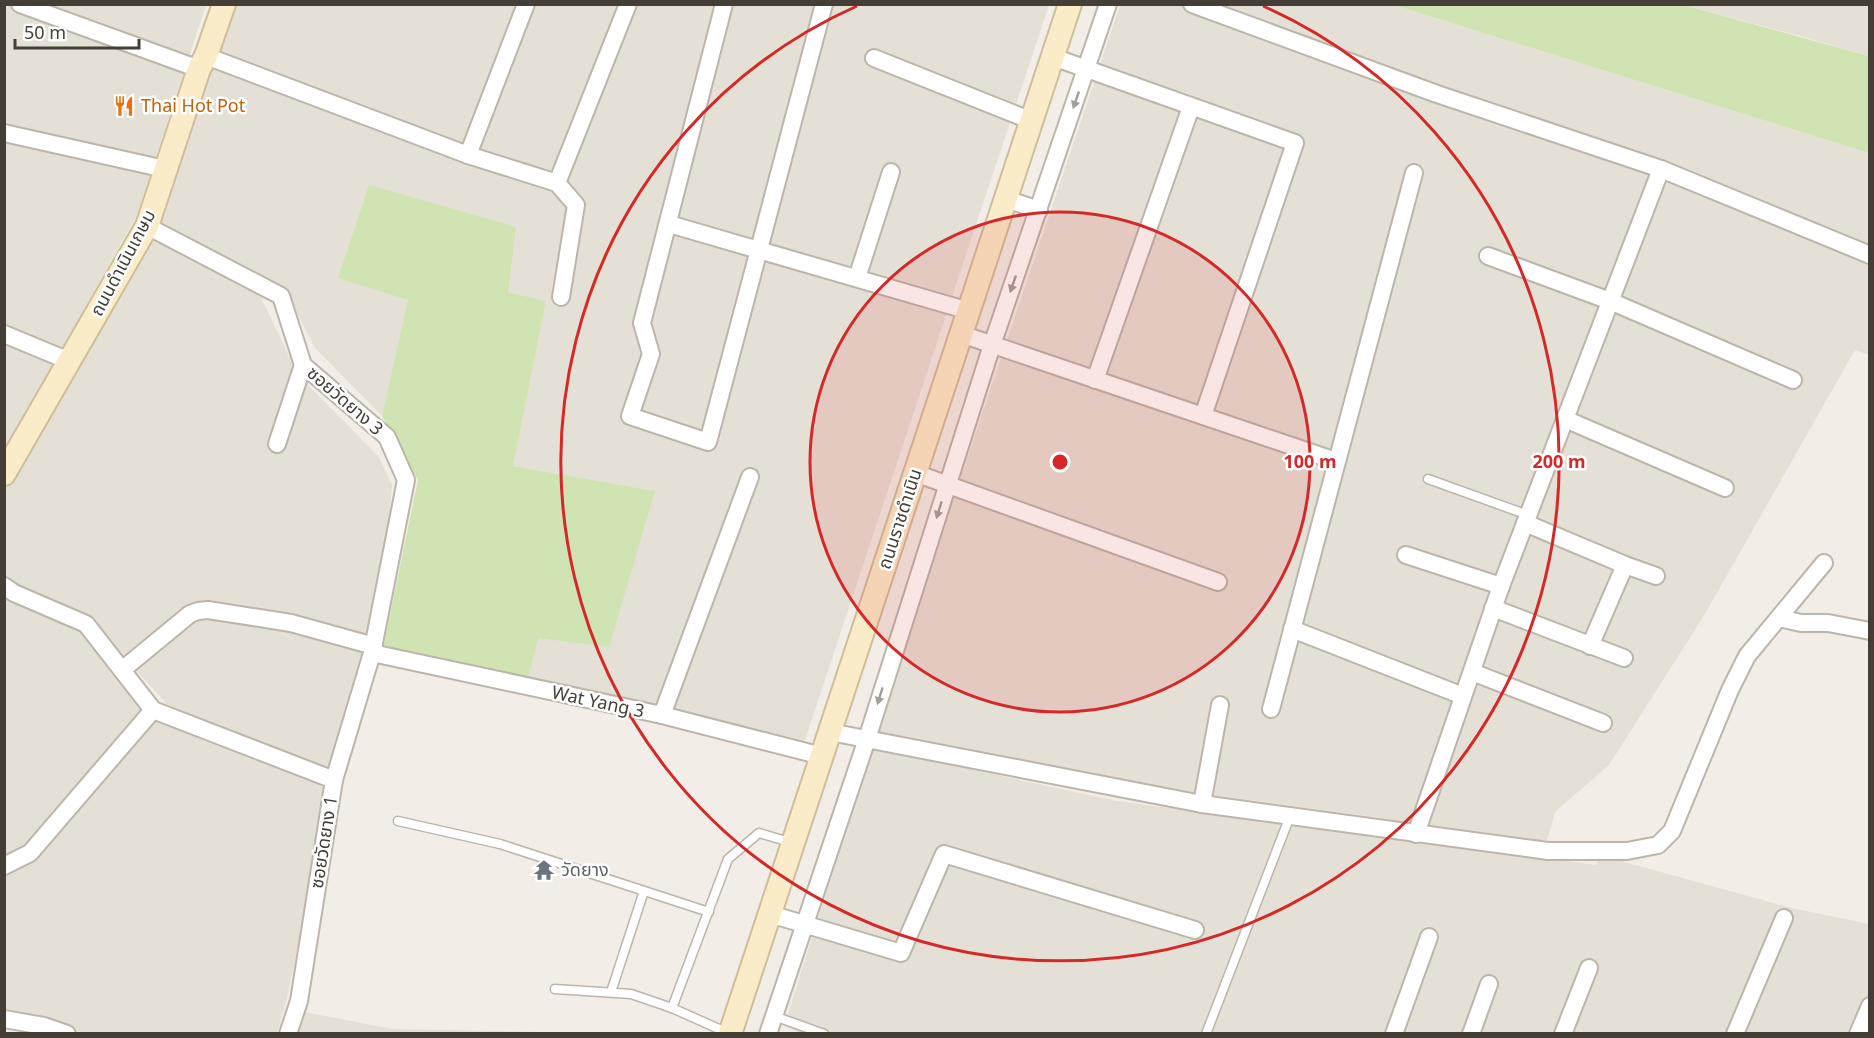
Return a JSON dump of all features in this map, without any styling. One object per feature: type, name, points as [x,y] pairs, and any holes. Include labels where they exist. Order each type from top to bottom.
[{"type":"main road","name":"ถนนดำเนินเกษม","points":[[4,474],[147,226],[224,4]]},
{"type":"main road","name":"ถนนราชดำเนิน","points":[[729,1034],[1070,4]]},
{"type":"street","points":[[20,4],[556,183],[576,205],[561,297]]},
{"type":"street","points":[[468,155],[526,4]]},
{"type":"street","points":[[556,183],[628,4]]},
{"type":"street","points":[[724,4],[642,323],[651,354],[630,416],[708,442],[824,4]]},
{"type":"street","points":[[768,1034],[867,739],[992,345],[1087,70],[1107,4]]},
{"type":"street","points":[[1192,4],[1437,94],[1661,169],[1869,255]]},
{"type":"street","points":[[1053,57],[1191,108],[1295,143],[1203,416]]},
{"type":"street","points":[[874,58],[1032,121]]},
{"type":"street","points":[[1095,380],[1191,108]]},
{"type":"street","points":[[4,133],[165,169]]},
{"type":"street","points":[[1416,834],[1501,586],[1661,169]]},
{"type":"street","points":[[857,278],[891,172]]},
{"type":"street","points":[[1271,709],[1414,173]]},
{"type":"street","points":[[1006,199],[1038,210]]},
{"type":"street","points":[[669,224],[969,311]]},
{"type":"street","name":"ซอยวัดยาง 3","points":[[147,226],[281,296],[303,365],[387,437],[406,480],[373,650]]},
{"type":"street","points":[[1488,256],[1610,301],[1793,380]]},
{"type":"street","points":[[4,334],[69,361]]},
{"type":"street","points":[[961,334],[1336,461]]},
{"type":"street","points":[[277,444],[303,365]]},
{"type":"street","points":[[1565,419],[1725,488]]},
{"type":"street","points":[[915,473],[1218,582]]},
{"type":"street","points":[[662,716],[750,477]]},
{"type":"street","points":[[1527,519],[1625,566],[1656,576]]},
{"type":"street","points":[[1406,555],[1501,586]]},
{"type":"street","points":[[830,732],[1202,804],[1548,851],[1627,851],[1658,845],[1672,831],[1730,690],[1747,656],[1824,563]]},
{"type":"street","points":[[1590,646],[1625,566]]},
{"type":"street","points":[[4,586],[14,593],[86,624],[153,710],[334,780]]},
{"type":"street","points":[[1493,608],[1624,658]]},
{"type":"street","name":"Wat Yang 3","points":[[122,670],[190,614],[208,610],[291,622],[373,650],[662,716],[822,756]]},
{"type":"street","points":[[1779,618],[1800,624],[1828,623],[1869,631]]},
{"type":"street","points":[[1292,629],[1463,696]]},
{"type":"street","name":"ซอยวัดยาง 1","points":[[288,1034],[299,1001],[334,780],[373,650]]},
{"type":"street","points":[[1472,672],[1603,723]]},
{"type":"street","points":[[1202,804],[1220,705]]},
{"type":"street","points":[[4,866],[30,853],[153,710]]},
{"type":"street","points":[[770,914],[901,952],[944,854],[1196,930]]},
{"type":"street","points":[[1735,1034],[1784,918]]},
{"type":"street","points":[[1394,1034],[1429,937]]},
{"type":"street","points":[[1563,1034],[1589,968]]},
{"type":"street","points":[[1471,1034],[1489,984]]},
{"type":"street","points":[[1858,1034],[1869,1006]]},
{"type":"street","points":[[4,1019],[44,1026],[68,1034]]},
{"type":"lane","points":[[1428,479],[1527,519]]},
{"type":"lane","points":[[1206,1034],[1290,816]]},
{"type":"lane","points":[[398,821],[500,844],[709,912]]},
{"type":"lane","points":[[672,1008],[728,859],[759,833],[793,843]]},
{"type":"lane","points":[[611,992],[644,891]]},
{"type":"lane","points":[[555,989],[631,994],[672,1008],[729,1034]]},
{"type":"lane","points":[[774,1016],[824,1034]]},
{"type":"shaded area","points":[[5,5],[206,5],[136,217],[5,449]]},
{"type":"shaded area","points":[[236,5],[1049,5],[804,743],[528,679],[537,638],[654,491],[512,466],[546,301],[508,292],[409,300],[382,416],[315,348],[283,287],[157,221]]},
{"type":"shaded area","points":[[1120,5],[1394,5],[1869,153],[1869,355],[1855,350],[1705,614],[1609,765],[1555,812],[1547,841],[1113,781],[875,732]]},
{"type":"shaded area","points":[[1683,5],[1869,5],[1869,56],[1800,36]]},
{"type":"shaded area","points":[[148,234],[261,297],[295,369],[379,457],[392,485],[388,533],[362,653],[329,771],[173,711],[90,619],[16,588],[5,579],[5,486]]},
{"type":"shaded area","points":[[4,594],[87,635],[143,707],[27,848],[4,859]]},
{"type":"shaded area","points":[[155,717],[326,783],[308,898],[288,994],[277,1033],[82,1033],[45,1020],[5,1012],[5,874]]},
{"type":"shaded area","points":[[872,748],[1117,801],[1596,865],[1599,855],[1792,908],[1869,924],[1869,1033],[803,1034],[784,1026]]},
{"type":"shaded area","points":[[304,1012],[393,1029],[547,1033],[297,1034]]},
{"type":"green space","points":[[1394,5],[1683,5],[1869,56],[1869,153]]},
{"type":"green space","points":[[369,185],[516,227],[508,292],[546,301],[513,466],[655,491],[609,647],[538,638],[528,679],[383,648],[418,480],[382,416],[408,300],[338,278]]},
{"type":"place","name":"Thai Hot Pot","points":[[124,106]]},
{"type":"place","name":"วัดยาง","points":[[544,870]]}]
